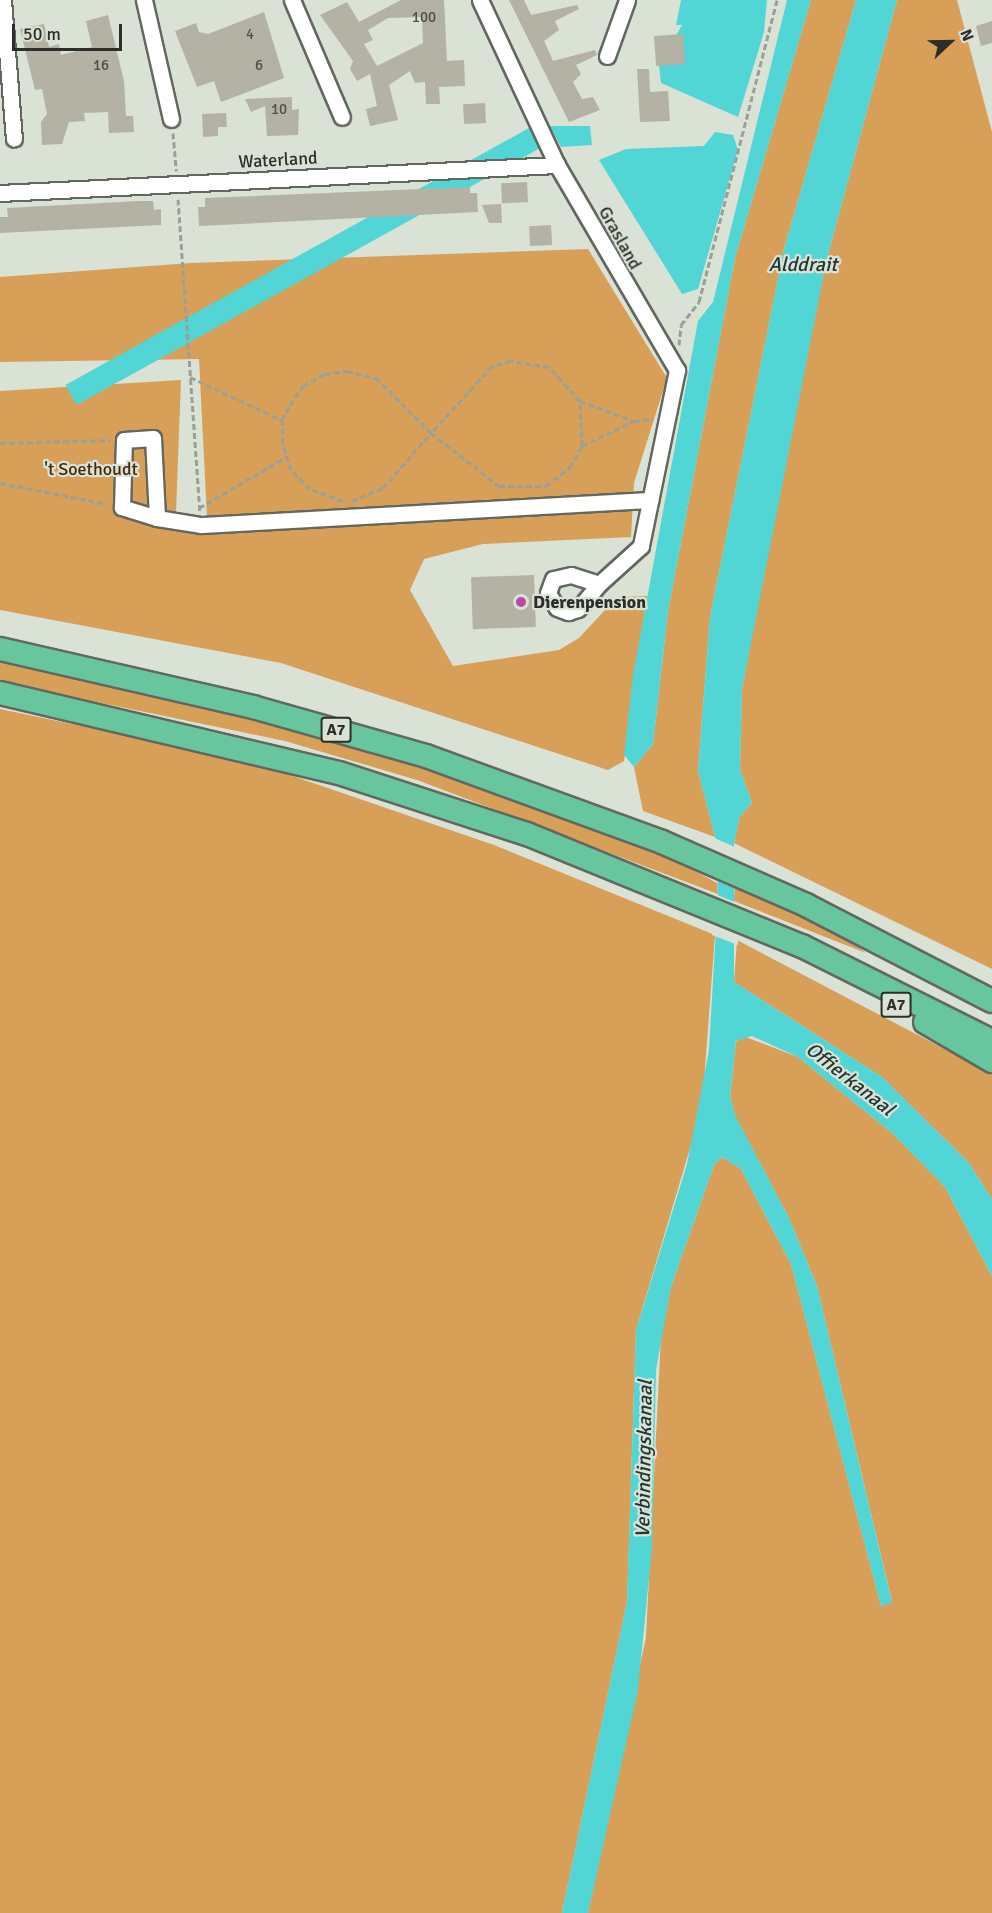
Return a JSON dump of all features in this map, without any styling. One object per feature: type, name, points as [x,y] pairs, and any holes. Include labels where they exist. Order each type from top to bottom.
[{"type":"highway","name":"A7","points":[[0,649],[253,707],[426,756],[662,842],[806,906],[992,1000]]},
{"type":"highway","name":"A7","points":[[0,693],[339,773],[526,834],[661,886],[802,946],[992,1041]]},
{"type":"highway","name":"A7","points":[[802,946],[992,1061]]},
{"type":"street","points":[[3,0],[14,139]]},
{"type":"street","points":[[144,0],[171,119]]},
{"type":"street","points":[[292,0],[342,117]]},
{"type":"street","name":"Grasland","points":[[480,0],[556,162],[677,370]]},
{"type":"street","points":[[608,56],[627,0]]},
{"type":"street","name":"Waterland","points":[[0,193],[177,179],[556,162]]},
{"type":"street","points":[[598,584],[641,546],[677,370]]},
{"type":"street","points":[[157,518],[153,438],[124,440],[122,507],[157,518],[201,525],[650,500]]},
{"type":"path","points":[[677,370],[681,325],[699,302],[777,0]]},
{"type":"path","points":[[174,143],[201,525]]},
{"type":"path","points":[[580,400],[582,446],[570,467],[546,486],[500,486],[431,433],[376,378],[347,371],[303,386],[282,420],[286,457],[310,489],[350,502],[383,488],[431,433],[492,366],[511,361],[549,368],[580,400],[634,421]]},
{"type":"path","points":[[190,377],[282,420]]},
{"type":"path","points":[[582,446],[634,421],[667,419]]},
{"type":"path","points":[[0,443],[124,440]]},
{"type":"path","points":[[199,508],[286,457]]},
{"type":"path","points":[[0,483],[122,507]]},
{"type":"green space","points":[[811,0],[856,0],[784,249],[710,617],[698,771],[715,837],[643,811],[634,767],[653,744],[668,611],[735,258]]},
{"type":"green space","points":[[897,0],[957,0],[992,132],[992,969],[734,843],[740,816],[752,803],[740,770],[742,689],[793,416],[827,258]]},
{"type":"green space","name":"'t Soethoudt","points":[[588,249],[667,378],[634,483],[631,537],[483,544],[424,559],[410,590],[453,666],[559,650],[579,638],[617,597],[647,596],[624,761],[608,770],[281,663],[0,610],[0,391],[181,380],[176,513],[207,517],[199,359],[0,362],[0,277],[191,263]]},
{"type":"green space","points":[[0,659],[294,726],[425,765],[650,847],[717,883],[718,894],[417,780],[285,741],[0,682]]},
{"type":"green space","points":[[0,709],[249,761],[494,845],[715,935],[702,1108],[636,1330],[627,1602],[562,1913],[0,1913]]},
{"type":"green space","points":[[735,880],[839,932],[866,953],[734,901]]},
{"type":"green space","points":[[737,940],[992,1074],[992,1199],[969,1163],[882,1077],[734,982]]},
{"type":"green space","points":[[743,1036],[798,1057],[892,1133],[945,1187],[992,1276],[992,1913],[588,1913],[646,1637],[661,1336],[671,1287],[714,1165],[722,1157],[741,1169],[791,1264],[881,1606],[892,1602],[817,1286],[789,1218],[735,1116],[730,1096],[736,1042]]},
{"type":"water","points":[[681,0],[767,0],[764,32],[738,117],[661,83],[659,66],[682,25],[676,25]]},
{"type":"water","points":[[787,0],[811,0],[735,258],[668,611],[653,744],[634,767],[624,755],[633,675],[698,321],[713,302]]},
{"type":"water","points":[[856,0],[897,0],[827,258],[742,689],[740,770],[752,803],[740,816],[734,843],[734,982],[882,1077],[969,1163],[992,1199],[992,1276],[945,1187],[892,1133],[798,1057],[752,1036],[736,1041],[730,1096],[735,1115],[789,1218],[817,1286],[892,1603],[881,1606],[791,1264],[741,1169],[722,1157],[714,1165],[671,1287],[656,1370],[652,1547],[638,1690],[588,1913],[562,1913],[627,1602],[636,1330],[687,1164],[709,1050],[718,894],[715,837],[698,771],[710,617],[784,249]]},
{"type":"water","points":[[550,126],[590,126],[592,145],[561,147]]},
{"type":"water","points":[[529,128],[540,148],[77,405],[65,385]]},
{"type":"water","points":[[715,132],[733,135],[738,150],[698,289],[682,294],[599,160],[626,149],[704,146]]},
{"type":"pier","points":[[712,837],[735,847],[736,889],[714,880]]},
{"type":"pier","points":[[715,894],[737,903],[738,945],[712,935]]},
{"type":"building","points":[[401,0],[444,0],[447,61],[464,60],[465,86],[439,87],[440,104],[426,104],[425,82],[415,83],[410,71],[389,85],[398,120],[370,126],[366,109],[377,106],[370,74],[357,81],[350,69],[353,61],[320,15],[347,2],[359,22]],"holes":[[[422,17],[423,43],[377,66],[364,44],[373,40],[368,30],[388,18]]]},
{"type":"building","points":[[509,0],[524,0],[531,15],[577,5],[579,9],[555,21],[559,30],[544,41],[553,61],[595,50],[597,55],[576,65],[581,74],[573,82],[582,99],[593,97],[600,110],[569,122]]},
{"type":"building","points":[[264,12],[284,78],[221,102],[214,81],[197,87],[175,31],[196,23],[199,32],[208,34]]},
{"type":"building","points":[[108,15],[124,81],[126,116],[133,116],[134,132],[109,133],[108,112],[84,113],[85,121],[69,122],[62,144],[42,145],[41,122],[47,114],[42,89],[35,90],[20,29],[44,24],[49,47],[59,44],[61,55],[92,47],[86,21]]},
{"type":"building","points":[[992,21],[992,43],[981,46],[976,26]]},
{"type":"building","points":[[683,34],[685,64],[656,66],[654,36]]},
{"type":"building","points":[[637,69],[649,69],[650,92],[668,91],[670,121],[640,122]]},
{"type":"building","points":[[292,97],[292,110],[299,109],[298,135],[267,136],[265,106],[251,112],[245,99]]},
{"type":"building","points":[[485,103],[486,123],[464,124],[463,104]]},
{"type":"building","points":[[226,113],[227,127],[218,127],[218,136],[203,137],[202,114]]},
{"type":"building","points":[[527,182],[528,202],[502,203],[501,183]]},
{"type":"building","points":[[470,187],[470,193],[477,193],[478,212],[199,226],[198,207],[205,207],[205,198]]},
{"type":"building","points":[[153,201],[154,210],[161,209],[161,225],[0,233],[0,217],[8,217],[7,208]]},
{"type":"building","points":[[501,204],[502,223],[489,223],[482,205]]},
{"type":"building","points":[[551,225],[552,245],[530,246],[529,226]]},
{"type":"building","name":"Dierenpension","points":[[534,575],[536,627],[473,629],[471,577]]},
{"type":"place","name":"Dierenpension","points":[[521,602]]},
{"type":"water label","name":"Alddrait","points":[[803,264]]},
{"type":"water label","name":"Offierkanaal","points":[[850,1079]]},
{"type":"water label","name":"Verbindingskanaal","points":[[644,1459]]}]
